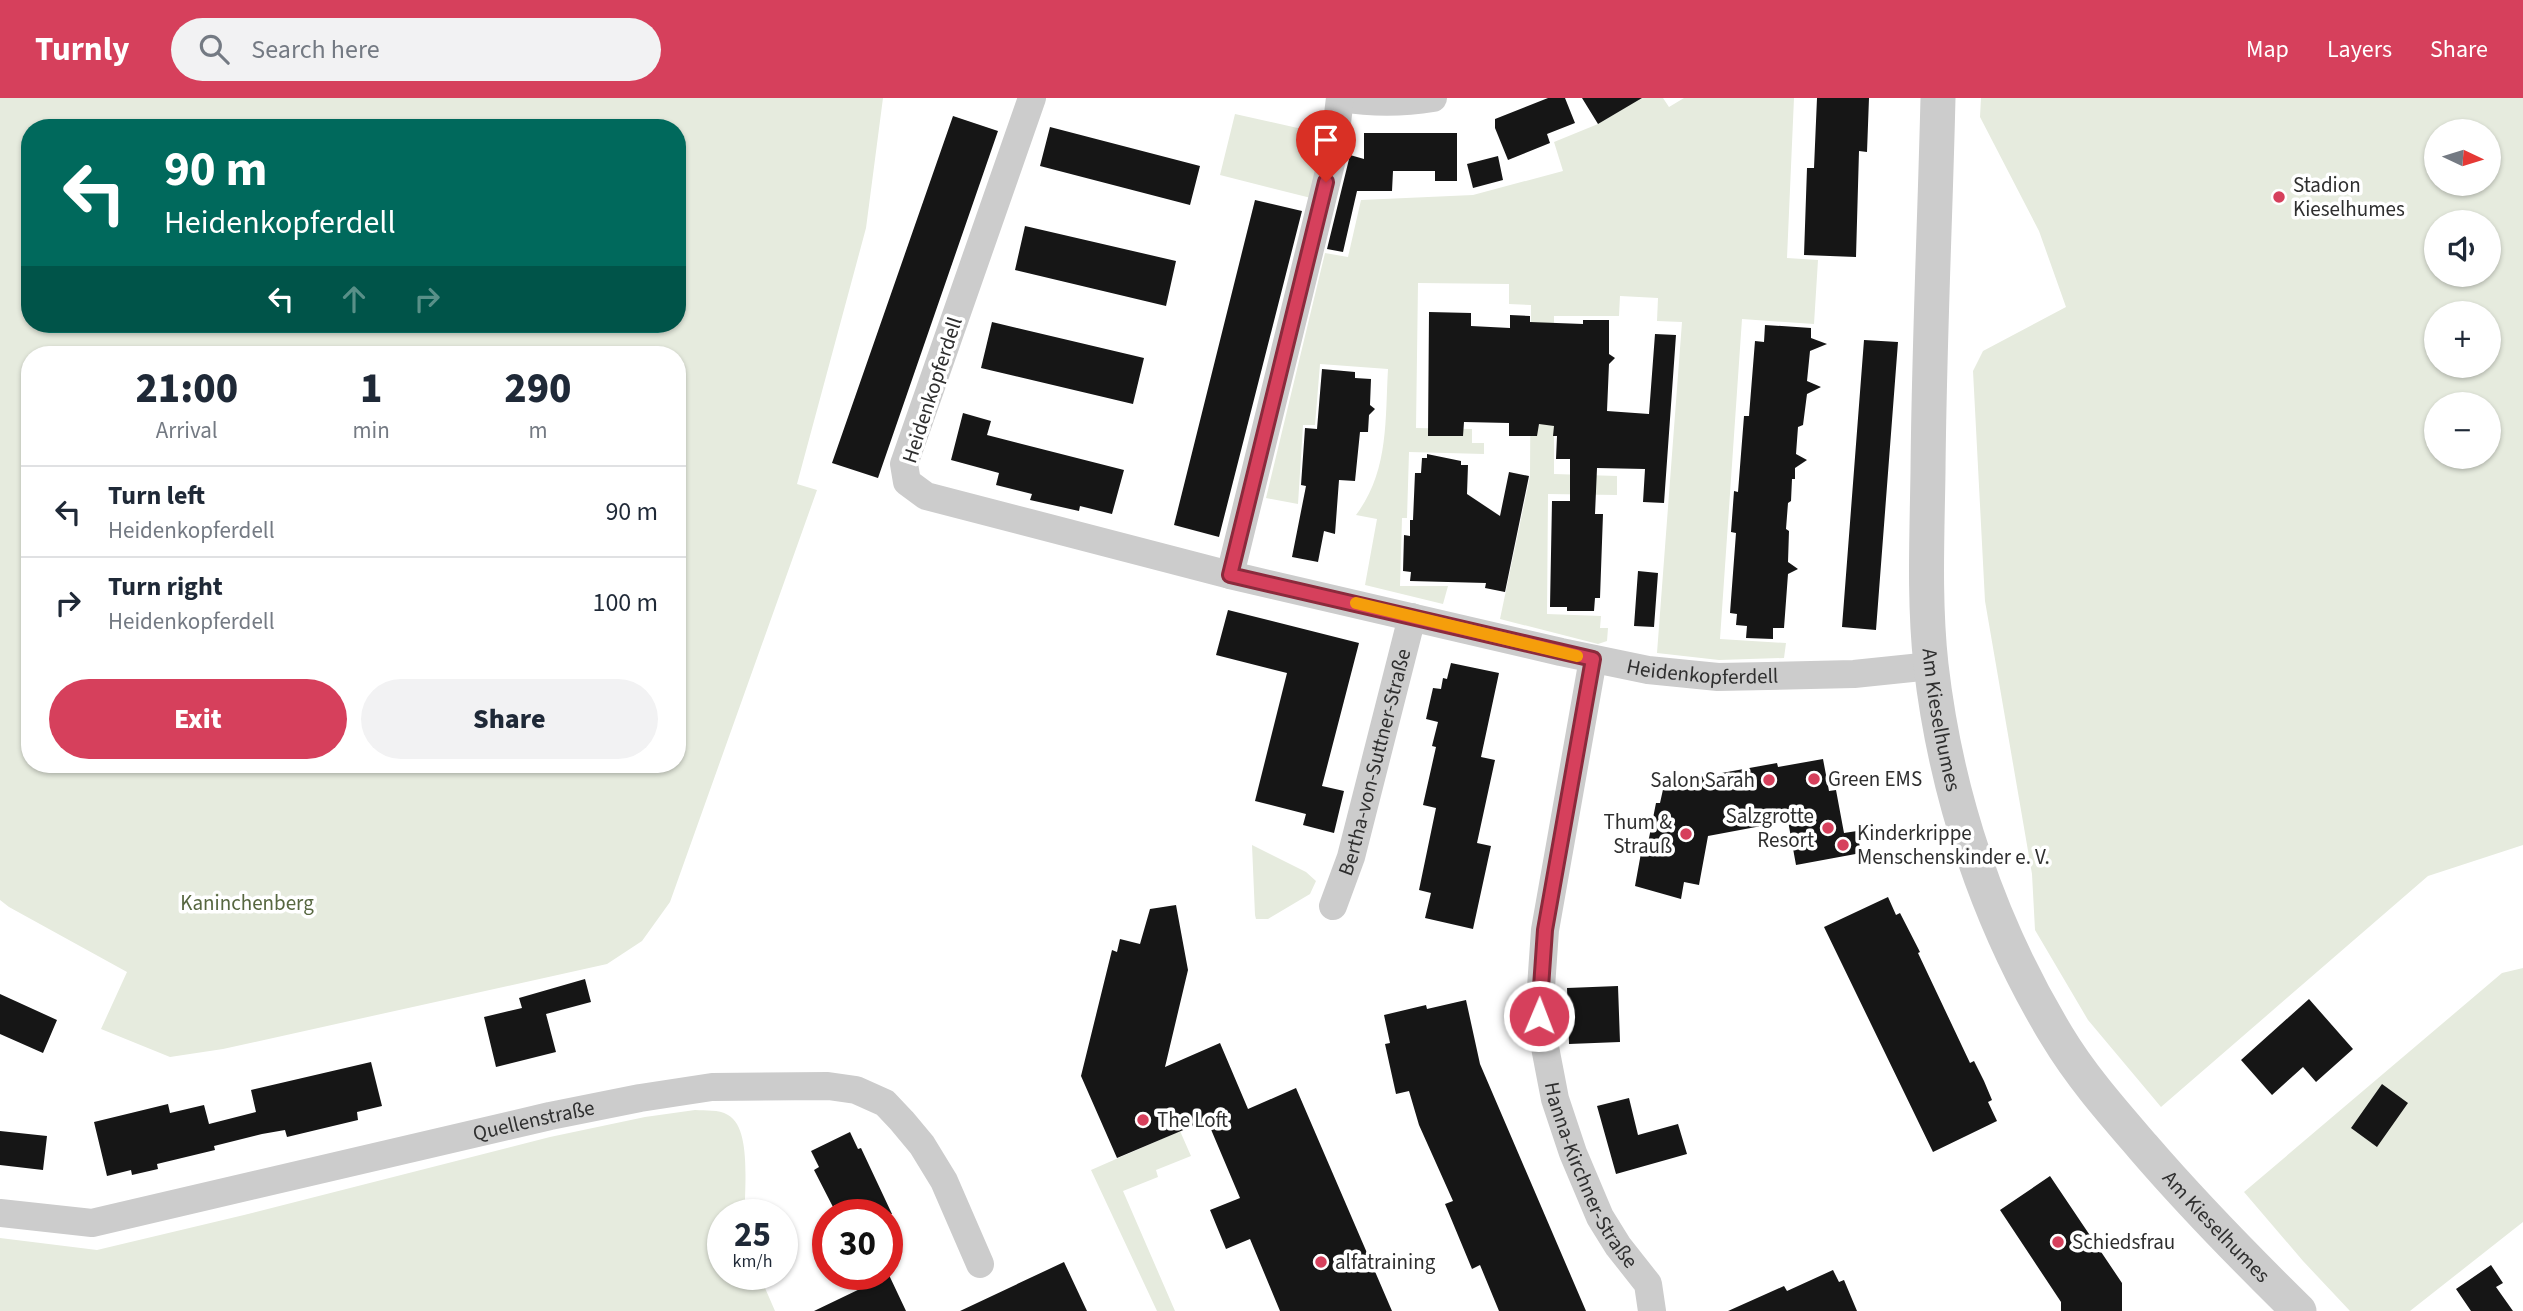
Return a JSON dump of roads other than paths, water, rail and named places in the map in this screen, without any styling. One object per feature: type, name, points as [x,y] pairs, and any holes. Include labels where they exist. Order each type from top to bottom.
[{"type":"street","name":"Heidenkopferdell","points":[[1032,98],[904,464],[907,482],[926,496],[1230,575],[1648,670],[1718,677],[1854,674],[1931,666]]},
{"type":"street","points":[[1230,575],[1333,155],[1340,98],[1373,102],[1409,102],[1433,98]]},
{"type":"street","name":"Am Kieselhumes","points":[[1938,98],[1928,408],[1927,617],[1931,666],[1942,731],[1968,843],[2006,942],[2057,1036],[2106,1104],[2189,1200],[2299,1311]]},
{"type":"street","name":"Bertha-von-Suttner-Straße","points":[[1333,906],[1351,856],[1412,617]]},
{"type":"street","name":"Hanna-Kirchner-Straße","points":[[1593,659],[1545,930],[1539,1016],[1555,1099],[1573,1153],[1600,1217],[1618,1246],[1648,1284],[1652,1311]]},
{"type":"street","name":"Quellenstraße","points":[[0,1213],[92,1223],[550,1116],[640,1098],[712,1087],[828,1086],[856,1090],[885,1103],[902,1121],[922,1145],[944,1181],[980,1264]]},
{"type":"place","name":"Stadion Kieselhumes","points":[[2279,197]]},
{"type":"place","name":"Green EMS","points":[[1814,779]]},
{"type":"place","name":"Salon Sarah","points":[[1769,780]]},
{"type":"place","name":"Salzgrotte Resort","points":[[1828,828]]},
{"type":"place","name":"Thum & Strauß","points":[[1686,834]]},
{"type":"place","name":"Kinderkrippe Menschenskinder e. V.","points":[[1843,845]]},
{"type":"place","name":"The Loft","points":[[1143,1120]]},
{"type":"place","name":"Schiedsfrau","points":[[2058,1242]]},
{"type":"place","name":"alfatraining","points":[[1321,1262]]},
{"type":"park label","name":"Kaninchenberg","points":[[247,903]]}]
